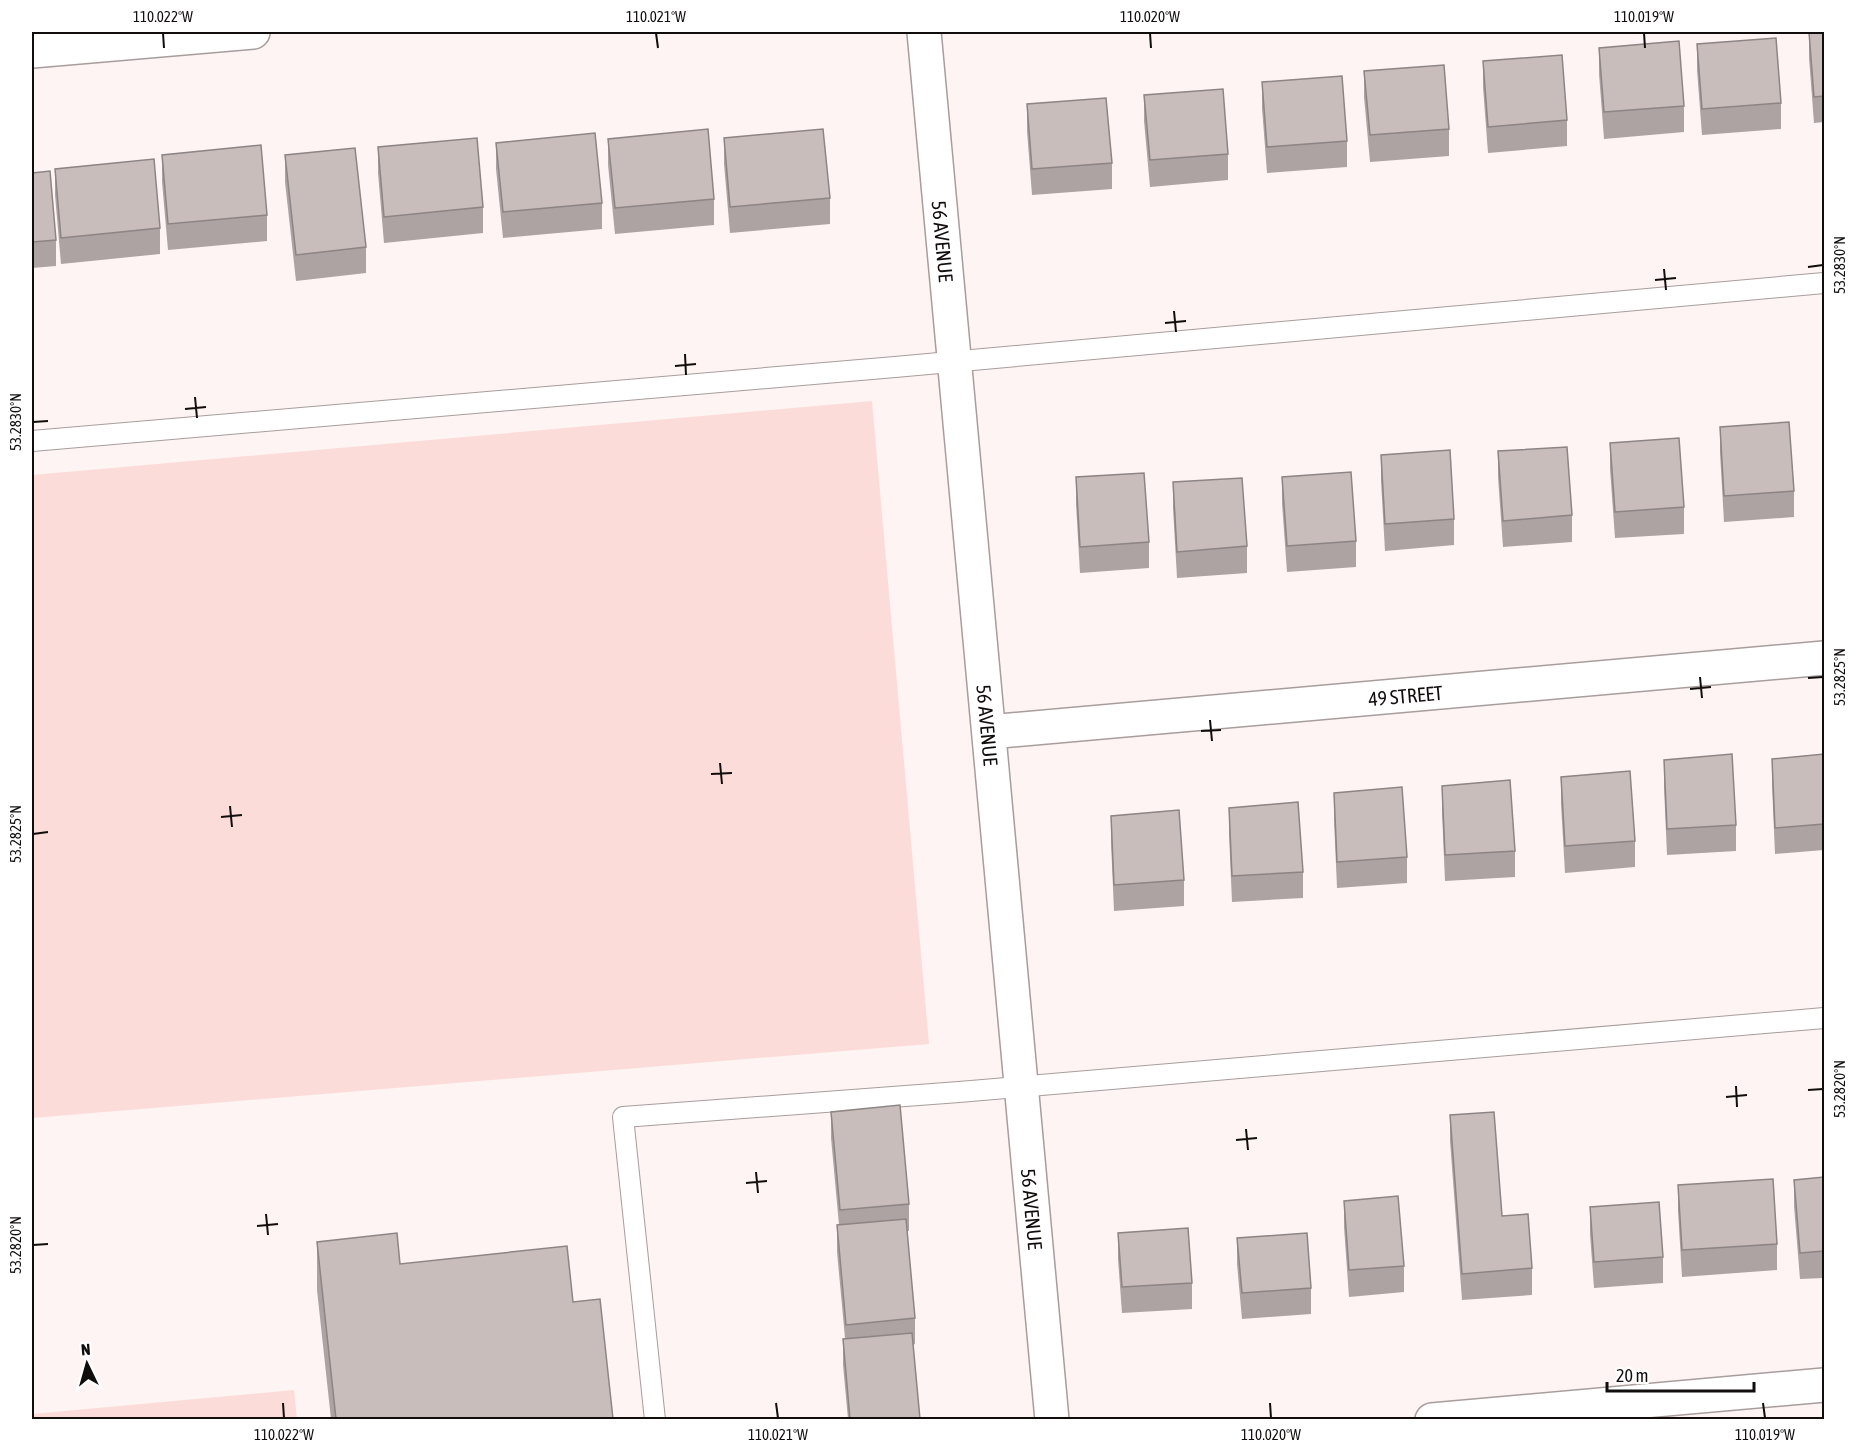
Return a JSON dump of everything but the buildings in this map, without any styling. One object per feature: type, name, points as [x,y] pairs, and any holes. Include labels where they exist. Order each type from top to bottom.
[{"type":"street","points":[[32,51],[253,32]]},
{"type":"street","name":"56 AVENUE","points":[[924,32],[1052,1419]]},
{"type":"street","name":"49 STREET","points":[[988,732],[1824,658]]},
{"type":"street","points":[[1432,1419],[1824,1385]]},
{"type":"lane","points":[[32,441],[955,361],[1824,282]]},
{"type":"lane","points":[[655,1419],[623,1117],[1021,1086],[1824,1018]]},
{"type":"shaded area","points":[[872,401],[929,1044],[32,1118],[32,475]]},
{"type":"shaded area","points":[[294,1390],[297,1419],[32,1419],[32,1414]]}]
